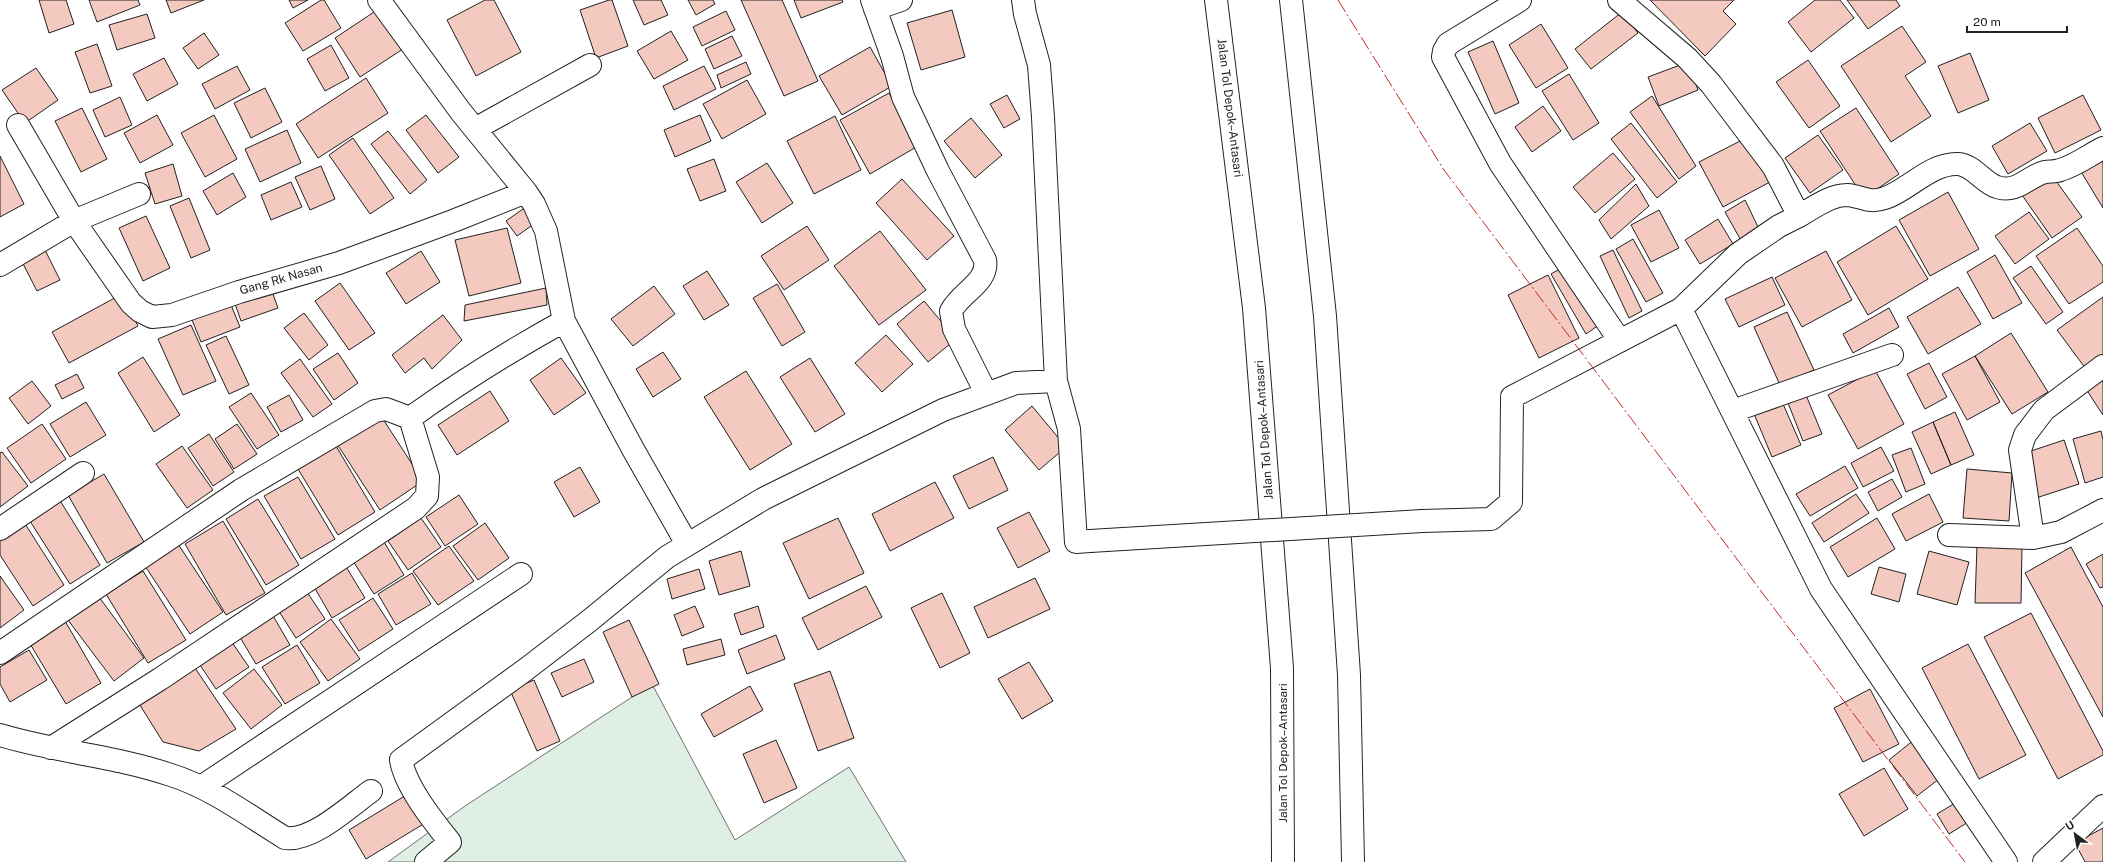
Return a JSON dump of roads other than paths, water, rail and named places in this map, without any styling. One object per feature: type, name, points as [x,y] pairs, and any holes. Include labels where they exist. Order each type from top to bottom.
[{"type":"main road","points":[[379,0],[461,112],[534,204],[546,231],[564,321],[634,451],[687,544]]},
{"type":"main road","points":[[901,0],[874,4],[892,56],[903,97],[938,171],[986,260],[986,268],[981,279],[959,298],[951,311],[951,319],[954,329],[986,393]]},
{"type":"main road","points":[[1023,0],[1025,14],[1036,48],[1039,72],[1056,381],[1069,429],[1076,542],[1422,521],[1491,519],[1511,502],[1512,397],[1681,309],[1738,254],[1779,226],[1830,199],[1845,195],[1873,201],[1885,198],[1904,189],[1923,175],[1946,166],[1959,164],[1969,167],[1996,187],[2009,189],[2044,172],[2061,170],[2103,148]]},
{"type":"main road","name":"Jalan Tol Depok–Antasari","points":[[1216,0],[1254,308],[1282,668],[1283,862]]},
{"type":"main road","points":[[1291,0],[1325,316],[1349,675],[1353,862]]},
{"type":"main road","points":[[1520,0],[1448,44],[1444,51],[1444,57],[1500,163],[1620,340]]},
{"type":"main road","points":[[1618,0],[1687,58],[1711,84],[1773,166],[1800,216]]},
{"type":"main road","points":[[475,129],[590,65]]},
{"type":"main road","name":"Gang Rk Nasan","points":[[18,125],[74,221],[131,303],[146,314],[158,316],[172,315],[239,292],[339,263],[526,192]]},
{"type":"main road","points":[[0,265],[74,221],[139,194]]},
{"type":"main road","points":[[1681,309],[1821,589],[2006,862]]},
{"type":"main road","points":[[410,418],[465,379],[509,351],[564,321]]},
{"type":"main road","points":[[1733,412],[1892,355]]},
{"type":"main road","points":[[2033,538],[2020,450],[2025,435],[2044,410],[2103,366]]},
{"type":"main road","points":[[426,862],[450,842],[425,809],[402,768],[402,760],[525,670],[667,557],[770,495],[936,414],[986,393],[1016,383],[1056,381]]},
{"type":"main road","points":[[0,653],[241,490],[368,415],[375,411],[386,409],[410,418]]},
{"type":"main road","points":[[51,748],[160,679],[416,508],[427,496],[428,476],[410,418]]},
{"type":"main road","points":[[0,529],[83,473]]},
{"type":"main road","points":[[1949,535],[2033,538],[2061,532],[2103,510]]},
{"type":"main road","points":[[201,787],[521,574]]},
{"type":"main road","points":[[0,735],[51,748],[124,761],[172,775],[201,787],[285,838],[294,839],[317,829],[372,791]]},
{"type":"main road","points":[[2044,862],[2103,806]]}]
